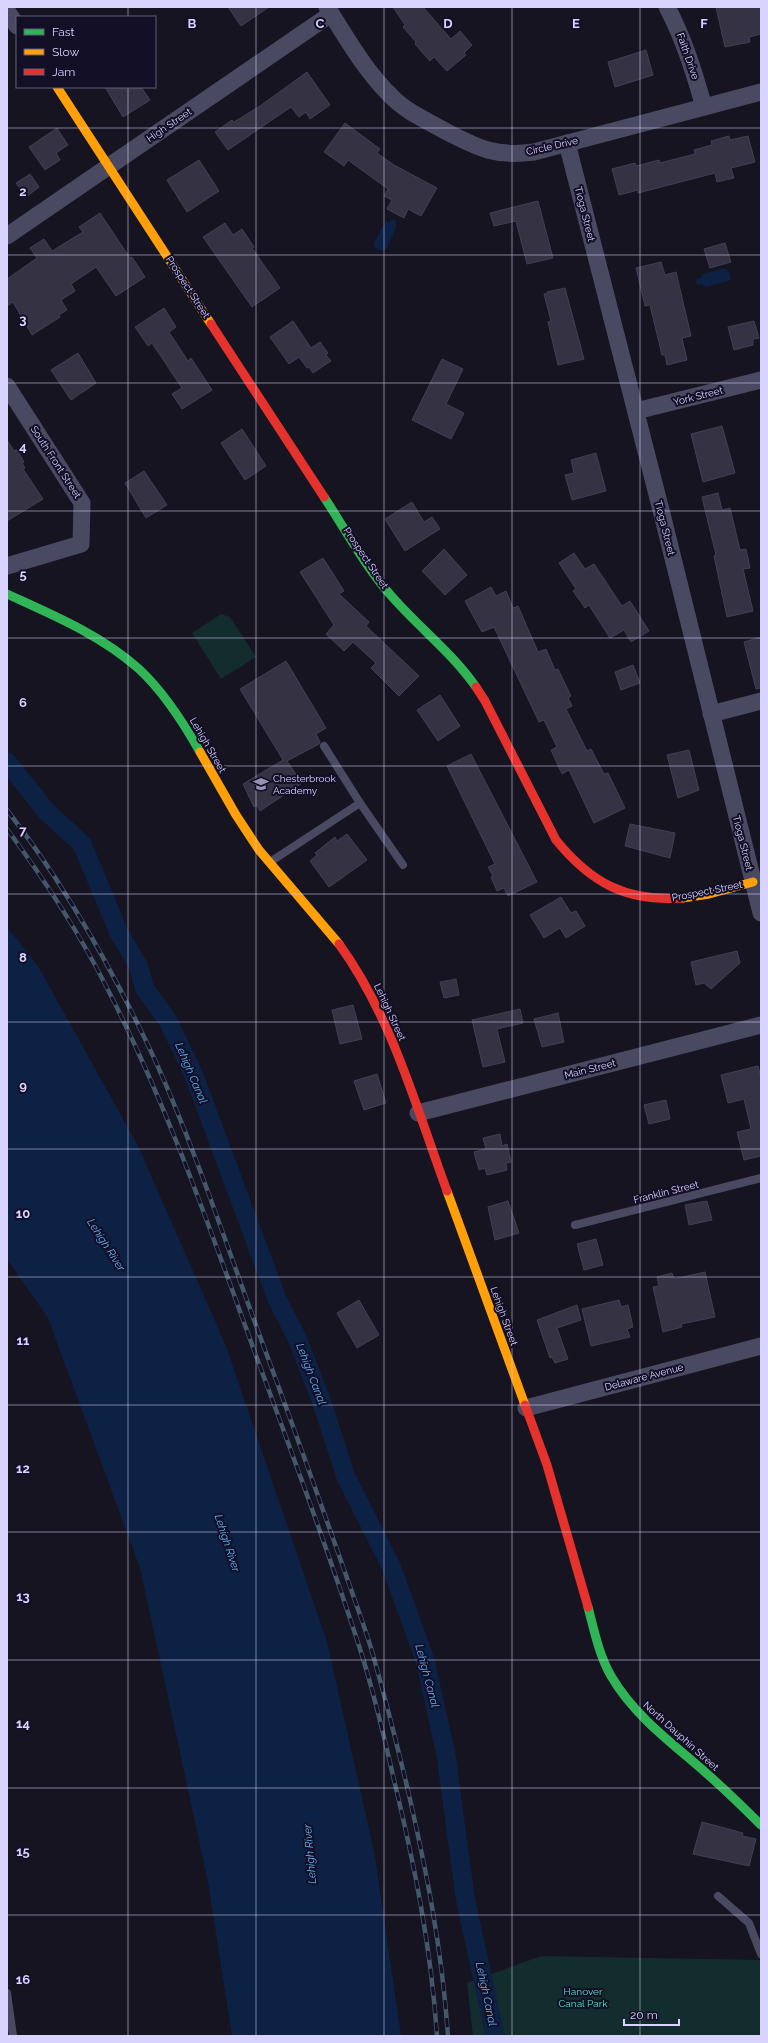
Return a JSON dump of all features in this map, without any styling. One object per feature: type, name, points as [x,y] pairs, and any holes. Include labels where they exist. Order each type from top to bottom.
[{"type":"street","name":"Faith Drive","points":[[668,7],[691,62],[704,107]]},
{"type":"street","name":"Circle Drive","points":[[329,10],[374,78],[391,97],[412,112],[476,148],[498,153],[514,154],[534,152],[761,92]]},
{"type":"street","name":"High Street","points":[[7,236],[109,166],[329,10]]},
{"type":"street","points":[[7,11],[16,24]]},
{"type":"street","name":"Prospect Street","points":[[58,88],[377,578],[395,600],[462,667],[485,701],[552,834],[570,858],[586,873],[605,885],[621,892],[648,899],[684,898],[753,882]]},
{"type":"street","name":"Tioga Street","points":[[567,144],[636,411],[761,913]]},
{"type":"street","name":"York Street","points":[[636,411],[761,380]]},
{"type":"street","name":"South Front Street","points":[[7,386],[82,503],[81,544],[7,566]]},
{"type":"street","name":"Lehigh Street","points":[[7,594],[79,628],[111,647],[139,670],[164,696],[186,726],[250,837],[291,889],[337,942],[364,982],[391,1037],[547,1465],[574,1561]]},
{"type":"street","points":[[711,714],[761,701]]},
{"type":"street","name":"Main Street","points":[[418,1113],[761,1026]]},
{"type":"street","name":"Delaware Avenue","points":[[526,1408],[761,1346]]},
{"type":"street","name":"North Dauphin Street","points":[[574,1561],[601,1654],[610,1675],[625,1698],[643,1719],[734,1797],[761,1825]]},
{"type":"lane","points":[[324,746],[360,803],[403,865]]},
{"type":"lane","points":[[269,862],[360,803]]},
{"type":"lane","name":"Franklin Street","points":[[575,1225],[761,1178]]},
{"type":"lane","points":[[718,1896],[749,1923],[761,1954]]},
{"type":"lane","points":[[7,1993],[12,2036]]},
{"type":"green space","points":[[221,614],[230,617],[256,657],[221,679],[192,633]]},
{"type":"green space","name":"Hanover Canal Park","points":[[541,1956],[761,1960],[761,2036],[473,2036],[467,1983]]},
{"type":"water","points":[[392,219],[396,221],[396,228],[387,248],[381,251],[375,248],[374,243],[386,221],[390,222]]},
{"type":"water","points":[[724,268],[729,271],[731,278],[729,281],[706,287],[702,284],[697,285],[696,280],[701,278],[703,274]]},
{"type":"water","name":"Lehigh River","points":[[7,927],[38,966],[138,1146],[226,1346],[327,1642],[375,1856],[401,2036],[232,2036],[208,1882],[140,1568],[48,1318],[7,1259]]},
{"type":"building","points":[[228,7],[269,7],[241,26]]},
{"type":"building","points":[[393,7],[423,7],[451,39],[460,31],[472,45],[464,53],[466,55],[447,71],[434,57],[430,61],[415,44],[416,42],[403,27],[405,25]]},
{"type":"building","points":[[716,7],[761,7],[761,34],[749,37],[750,42],[725,47]]},
{"type":"building","points":[[646,50],[653,75],[615,87],[608,62]]},
{"type":"building","points":[[307,72],[330,105],[310,119],[306,112],[299,117],[291,107],[228,150],[215,132],[232,120],[234,122],[260,106]]},
{"type":"building","points":[[106,88],[142,88],[150,100],[123,117]]},
{"type":"building","points":[[345,123],[380,149],[377,153],[394,165],[437,188],[421,216],[408,209],[404,218],[387,209],[392,200],[384,196],[388,189],[348,160],[344,166],[324,152]]},
{"type":"building","points":[[57,128],[68,145],[56,153],[60,160],[45,170],[29,147]]},
{"type":"building","points":[[729,136],[730,140],[748,136],[755,162],[731,168],[734,178],[717,182],[715,173],[638,193],[638,190],[619,195],[612,169],[635,163],[636,166],[659,160],[660,163],[695,154],[694,150],[712,145],[711,141]]},
{"type":"building","points":[[199,160],[219,191],[187,212],[167,180]]},
{"type":"building","points":[[30,174],[39,187],[26,197],[16,183]]},
{"type":"building","points":[[538,201],[553,258],[527,264],[516,221],[494,226],[490,213]]},
{"type":"building","points":[[100,213],[130,258],[132,257],[145,277],[116,296],[96,267],[71,284],[75,291],[61,300],[67,310],[59,315],[60,317],[32,335],[13,302],[7,306],[7,279],[37,258],[30,248],[44,239],[52,251],[83,232],[79,227]]},
{"type":"building","points":[[225,223],[233,235],[242,229],[254,247],[252,248],[280,288],[252,307],[203,237]]},
{"type":"building","points":[[725,243],[731,262],[710,268],[704,249]]},
{"type":"building","points":[[661,262],[665,275],[676,272],[691,336],[682,338],[687,360],[667,365],[665,355],[662,355],[650,305],[645,306],[636,268]]},
{"type":"building","points":[[565,288],[584,359],[558,365],[548,322],[551,321],[544,294]]},
{"type":"building","points":[[164,308],[176,327],[169,332],[188,361],[191,358],[212,390],[182,409],[172,394],[182,388],[152,343],[148,346],[135,327]]},
{"type":"building","points":[[293,321],[311,348],[320,342],[328,353],[326,355],[331,361],[313,373],[309,367],[307,368],[299,357],[289,364],[270,337]]},
{"type":"building","points":[[754,321],[759,338],[753,339],[753,345],[734,350],[728,327]]},
{"type":"building","points":[[78,353],[96,383],[71,400],[51,370]]},
{"type":"building","points":[[442,359],[463,369],[446,404],[464,413],[451,439],[412,420]]},
{"type":"building","points":[[722,426],[735,473],[703,482],[691,434]]},
{"type":"building","points":[[242,429],[266,466],[245,480],[221,443]]},
{"type":"building","points":[[7,440],[14,451],[17,450],[24,462],[22,463],[25,468],[23,469],[43,499],[7,521]]},
{"type":"building","points":[[596,453],[606,491],[572,500],[565,475],[574,473],[571,460]]},
{"type":"building","points":[[144,471],[167,505],[146,518],[125,483]]},
{"type":"building","points":[[718,493],[722,510],[730,508],[740,550],[746,549],[750,568],[743,569],[753,611],[727,617],[714,556],[716,555],[702,497]]},
{"type":"building","points":[[412,502],[424,522],[432,517],[440,529],[405,551],[385,519]]},
{"type":"building","points":[[444,549],[467,575],[445,595],[422,571]]},
{"type":"building","points":[[574,553],[585,569],[594,564],[622,606],[630,601],[649,631],[631,642],[624,630],[610,638],[589,605],[585,608],[573,591],[576,589],[559,563]]},
{"type":"building","points":[[323,558],[344,591],[339,594],[369,622],[366,626],[419,676],[399,696],[371,668],[376,663],[353,642],[344,651],[326,634],[334,625],[300,572]]},
{"type":"building","points":[[491,587],[496,596],[506,591],[513,608],[518,606],[538,652],[546,649],[555,670],[558,669],[571,696],[568,698],[572,706],[566,709],[587,751],[591,749],[604,774],[608,773],[625,808],[594,823],[569,770],[562,774],[551,750],[557,747],[544,720],[539,722],[494,627],[482,632],[465,601]]},
{"type":"building","points":[[761,637],[761,688],[756,689],[744,642]]},
{"type":"building","points":[[286,661],[326,728],[316,734],[320,742],[319,744],[287,761],[302,783],[260,811],[257,805],[254,807],[243,784],[283,760],[240,689]]},
{"type":"building","points":[[633,665],[640,683],[621,690],[615,672]]},
{"type":"building","points":[[440,695],[460,726],[438,741],[417,710]]},
{"type":"building","points":[[689,750],[699,790],[678,798],[667,755]]},
{"type":"building","points":[[471,754],[537,882],[508,896],[504,888],[497,891],[491,877],[493,876],[488,867],[495,864],[447,766]]},
{"type":"building","points":[[630,824],[675,833],[670,858],[625,846]]},
{"type":"building","points":[[347,834],[367,860],[329,887],[310,861],[317,855],[315,853],[335,837],[337,841]]},
{"type":"building","points":[[561,897],[571,913],[576,911],[585,926],[566,938],[560,928],[544,938],[530,915]]},
{"type":"building","points":[[737,951],[740,963],[711,989],[704,983],[696,985],[691,962]]},
{"type":"building","points":[[456,979],[459,995],[444,998],[440,982]]},
{"type":"building","points":[[353,1005],[362,1039],[340,1044],[332,1010]]},
{"type":"building","points":[[520,1009],[523,1023],[497,1029],[505,1062],[483,1067],[472,1020]]},
{"type":"building","points":[[558,1013],[564,1042],[542,1047],[534,1019]]},
{"type":"building","points":[[758,1066],[761,1078],[761,1156],[744,1160],[737,1132],[751,1129],[744,1099],[728,1103],[721,1075]]},
{"type":"building","points":[[377,1074],[386,1103],[364,1110],[354,1081]]},
{"type":"building","points":[[666,1100],[670,1119],[649,1124],[644,1105]]},
{"type":"building","points":[[500,1134],[502,1146],[507,1144],[511,1162],[506,1163],[507,1170],[487,1175],[485,1168],[479,1170],[474,1152],[486,1149],[483,1138]]},
{"type":"building","points":[[508,1201],[519,1233],[495,1240],[488,1207]]},
{"type":"building","points":[[707,1201],[712,1220],[689,1225],[685,1205]]},
{"type":"building","points":[[596,1239],[603,1265],[584,1270],[577,1244]]},
{"type":"building","points":[[705,1272],[715,1317],[681,1324],[682,1327],[663,1332],[653,1287],[659,1286],[657,1277],[672,1273],[674,1279]]},
{"type":"building","points":[[359,1300],[379,1335],[357,1348],[337,1313]]},
{"type":"building","points":[[619,1300],[621,1307],[628,1305],[633,1327],[627,1329],[630,1337],[591,1346],[582,1309]]},
{"type":"building","points":[[577,1305],[581,1320],[557,1328],[568,1359],[555,1363],[552,1357],[550,1358],[537,1320]]},
{"type":"building","points":[[702,1822],[743,1833],[742,1836],[756,1839],[749,1866],[693,1854]]},
{"type":"waterway","name":"Lehigh Canal","points":[[7,762],[47,812],[82,844],[119,933],[138,965],[145,989],[168,1021],[193,1073],[277,1299],[297,1338],[321,1400],[346,1477],[391,1566],[425,1660],[446,1755],[465,1897],[495,2036]]},
{"type":"railway","points":[[7,810],[29,839],[88,930],[123,994],[155,1060],[199,1167],[303,1455],[368,1637],[398,1748],[432,1908],[442,1971],[448,2036]]},
{"type":"railway","points":[[7,829],[48,887],[73,926],[107,988],[150,1079],[206,1219],[336,1576],[370,1681],[409,1844],[431,1971],[437,2036]]},
{"type":"traffic: fast","points":[[324,497],[375,576],[405,611],[437,642],[476,687]]},
{"type":"traffic: fast","points":[[7,594],[93,636],[109,646],[139,669],[165,697],[200,752]]},
{"type":"traffic: fast","points":[[588,1607],[603,1660],[611,1676],[628,1700],[657,1731],[717,1783],[761,1825]]},
{"type":"traffic: slow","points":[[58,88],[211,324]]},
{"type":"traffic: slow","points":[[200,752],[236,815],[259,850],[339,944]]},
{"type":"traffic: slow","points":[[683,898],[709,894],[753,882]]},
{"type":"traffic: slow","points":[[447,1191],[525,1405]]},
{"type":"traffic: jam","points":[[211,324],[324,497]]},
{"type":"traffic: jam","points":[[476,687],[485,701],[556,840],[569,855],[583,868],[611,887],[644,897],[683,898]]},
{"type":"traffic: jam","points":[[339,944],[358,972],[388,1032],[413,1095],[447,1191]]},
{"type":"traffic: jam","points":[[525,1405],[547,1465],[588,1607]]},
{"type":"place","name":"Chesterbrook Academy","points":[[261,784]]}]
